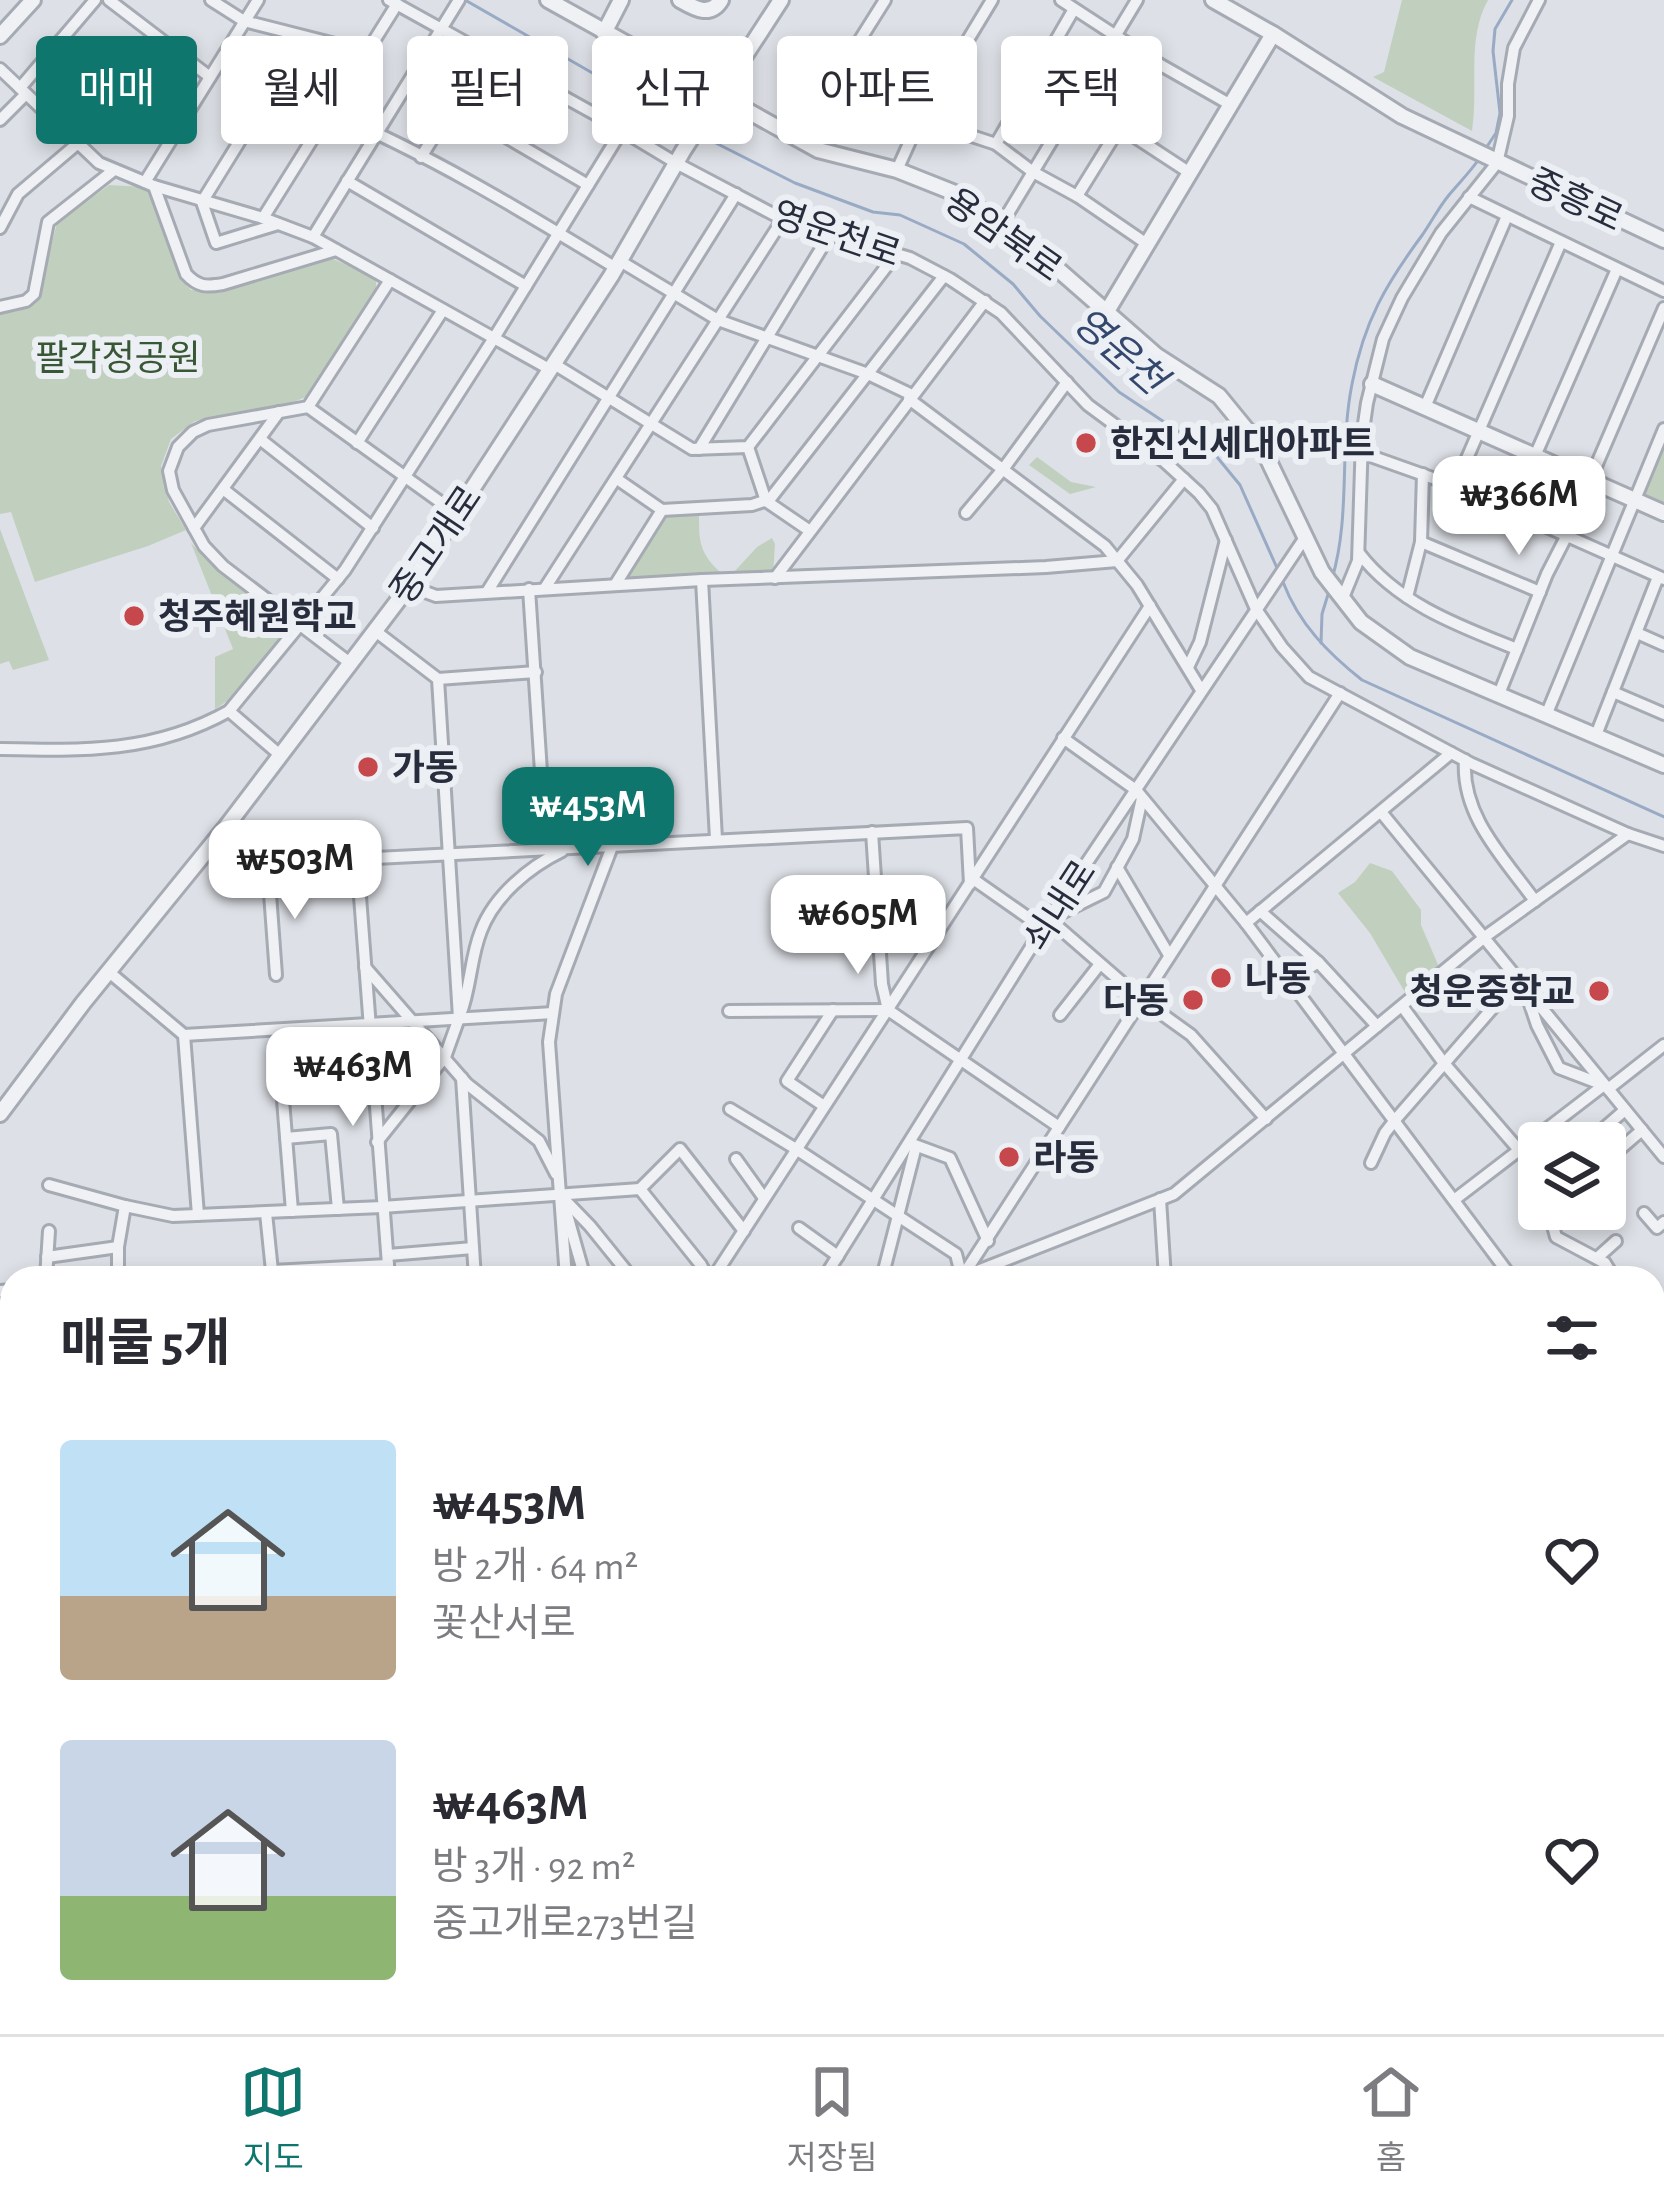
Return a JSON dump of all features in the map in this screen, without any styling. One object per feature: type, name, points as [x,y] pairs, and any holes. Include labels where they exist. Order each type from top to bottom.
[{"type":"street","points":[[0,36],[33,0]]},
{"type":"street","points":[[64,36],[95,0]]},
{"type":"street","points":[[109,0],[210,77]]},
{"type":"street","points":[[211,0],[244,21],[300,36]]},
{"type":"street","points":[[197,98],[257,0]]},
{"type":"street","points":[[383,124],[459,0]]},
{"type":"street","name":"용암북로","points":[[548,0],[610,36]]},
{"type":"street","points":[[604,33],[621,0]]},
{"type":"street","points":[[680,0],[708,11],[721,0]]},
{"type":"street","name":"중고개로","points":[[753,44],[781,0]]},
{"type":"street","points":[[863,36],[885,0]]},
{"type":"street","points":[[970,36],[992,0]]},
{"type":"street","points":[[1061,0],[1117,36],[1137,0]]},
{"type":"street","points":[[1106,313],[1273,34],[1213,0]]},
{"type":"street","points":[[1342,600],[1358,561],[1362,438],[1383,339],[1441,232],[1493,161],[1508,116],[1514,48],[1539,0]]},
{"type":"street","points":[[375,36],[393,2]]},
{"type":"street","name":"영운천로","points":[[393,2],[461,36]]},
{"type":"street","points":[[1058,36],[1074,9]]},
{"type":"street","name":"중흥로","points":[[1273,34],[1402,116],[1664,240]]},
{"type":"street","points":[[1162,66],[1231,105]]},
{"type":"street","points":[[0,69],[36,104]]},
{"type":"street","points":[[0,120],[36,74]]},
{"type":"street","name":"용암북로","points":[[753,113],[818,150],[897,170],[960,195],[1037,251],[1157,356],[1219,396],[1264,452],[1322,572],[1361,622],[1410,657],[1664,766]]},
{"type":"street","points":[[383,135],[718,320],[868,374],[910,397],[1106,546],[1202,690]]},
{"type":"street","points":[[996,144],[1001,135]]},
{"type":"street","points":[[977,138],[996,144],[1147,244]]},
{"type":"street","points":[[0,228],[18,194],[76,144]]},
{"type":"street","points":[[78,144],[113,170],[313,236],[692,449],[748,447]]},
{"type":"street","points":[[170,144],[150,184],[186,274],[196,284],[224,284],[335,250]]},
{"type":"street","points":[[202,202],[238,144]]},
{"type":"street","points":[[262,218],[309,144]]},
{"type":"street","points":[[313,236],[370,144]]},
{"type":"street","points":[[421,157],[429,144]]},
{"type":"street","points":[[518,144],[588,185]]},
{"type":"street","points":[[0,749],[110,749],[203,726],[229,711],[338,579],[613,144]]},
{"type":"street","name":"영운천로","points":[[652,144],[783,219],[910,258],[1000,313],[1088,405],[1199,493],[1212,509],[1282,647],[1309,677],[1465,760],[1664,846]]},
{"type":"street","name":"중고개로","points":[[0,1114],[409,586],[618,265],[688,144]]},
{"type":"street","points":[[897,170],[908,144]]},
{"type":"street","points":[[1001,225],[1050,144]]},
{"type":"street","points":[[1077,196],[1109,144]]},
{"type":"street","points":[[1145,144],[1190,173]]},
{"type":"street","points":[[0,307],[26,301],[34,294],[48,222],[113,170]]},
{"type":"street","points":[[347,181],[526,286]]},
{"type":"street","points":[[487,592],[736,194]]},
{"type":"street","points":[[1469,197],[1664,291]]},
{"type":"street","points":[[202,202],[216,243],[278,224]]},
{"type":"street","points":[[1425,407],[1507,216]]},
{"type":"street","points":[[545,588],[783,219]]},
{"type":"street","points":[[699,449],[830,234]]},
{"type":"street","points":[[1455,486],[1566,244]]},
{"type":"street","points":[[748,447],[896,254]]},
{"type":"street","points":[[1535,456],[1617,268]]},
{"type":"street","points":[[617,479],[662,510],[752,506],[770,499],[944,276]]},
{"type":"street","points":[[308,407],[390,280]]},
{"type":"street","points":[[775,578],[985,301]]},
{"type":"street","points":[[1590,480],[1664,308]]},
{"type":"street","points":[[357,443],[443,310]]},
{"type":"street","points":[[965,513],[1067,382]]},
{"type":"street","points":[[1372,383],[1664,513]]},
{"type":"street","points":[[350,663],[223,566],[204,545],[173,490],[169,471],[178,446],[208,425],[308,407],[457,514]]},
{"type":"street","points":[[194,528],[279,412]]},
{"type":"street","points":[[1547,713],[1663,435]]},
{"type":"street","points":[[260,439],[373,527]]},
{"type":"street","points":[[748,447],[766,501],[810,531]]},
{"type":"street","points":[[1362,453],[1455,486],[1661,578],[1596,735]]},
{"type":"street","points":[[1407,597],[1421,542],[1423,474]]},
{"type":"street","points":[[409,586],[436,596],[1117,561],[1184,479]]},
{"type":"street","points":[[223,489],[338,579]]},
{"type":"street","points":[[615,585],[662,510]]},
{"type":"street","points":[[1499,694],[1566,537]]},
{"type":"street","name":"쇠내로","points":[[832,1266],[913,1144],[1046,924],[1139,794],[1202,690],[1304,539]]},
{"type":"street","points":[[1188,668],[1200,642],[1226,540]]},
{"type":"street","points":[[1421,542],[1540,592]]},
{"type":"street","points":[[1359,553],[1390,588],[1451,622],[1517,649]]},
{"type":"street","points":[[702,580],[716,839]]},
{"type":"street","points":[[529,589],[546,848]]},
{"type":"street","points":[[719,1266],[1150,606]]},
{"type":"street","points":[[374,631],[438,680],[536,672]]},
{"type":"street","points":[[1637,633],[1664,645]]},
{"type":"street","points":[[438,680],[458,1018]]},
{"type":"street","points":[[1613,692],[1664,714]]},
{"type":"street","points":[[970,1266],[1340,693]]},
{"type":"street","points":[[229,711],[280,755]]},
{"type":"street","points":[[1063,738],[1139,794],[1246,922],[1503,1266]]},
{"type":"street","points":[[1246,922],[1451,753]]},
{"type":"street","points":[[1465,760],[1468,803],[1535,901]]},
{"type":"street","points":[[1046,924],[1104,892],[1133,839],[1139,794]]},
{"type":"street","points":[[1381,812],[1664,1157]]},
{"type":"street","points":[[226,827],[260,856],[276,863],[967,828],[972,882]]},
{"type":"street","points":[[872,832],[882,984],[888,1010]]},
{"type":"street","points":[[992,1266],[1174,1194],[1484,938],[1628,833]]},
{"type":"street","points":[[565,1266],[549,1042],[556,994],[613,844]]},
{"type":"street","points":[[377,1142],[445,1057],[468,994],[480,932],[490,912],[526,874],[570,847]]},
{"type":"street","points":[[357,857],[388,1266],[473,1248]]},
{"type":"street","points":[[276,863],[269,880],[276,975]]},
{"type":"street","points":[[1117,867],[1169,955]]},
{"type":"street","points":[[972,882],[1046,924],[1191,1035],[1266,1119]]},
{"type":"street","points":[[1260,911],[1318,962],[1377,1027]]},
{"type":"street","points":[[1290,981],[1318,962]]},
{"type":"street","points":[[1060,1015],[1100,964]]},
{"type":"street","points":[[364,967],[462,1078],[539,1141],[560,1181]]},
{"type":"street","points":[[109,972],[184,1035],[553,1013]]},
{"type":"street","points":[[1371,1163],[1385,1133],[1443,1061],[1522,985]]},
{"type":"street","points":[[1522,985],[1559,1068],[1606,1087]]},
{"type":"street","points":[[1402,1006],[1443,1061],[1518,1144]]},
{"type":"street","points":[[824,1106],[787,1081],[833,1010]]},
{"type":"street","points":[[729,1011],[888,1010],[1059,1127]]},
{"type":"street","points":[[184,1035],[198,1215]]},
{"type":"street","points":[[1558,1122],[1664,1046]]},
{"type":"street","points":[[462,1078],[474,1266]]},
{"type":"street","points":[[283,1100],[292,1211]]},
{"type":"street","points":[[730,1109],[956,1254],[959,1266]]},
{"type":"street","points":[[1611,1122],[1625,1110]]},
{"type":"street","points":[[1626,1144],[1642,1130]]},
{"type":"street","points":[[286,1138],[331,1134],[338,1209]]},
{"type":"street","points":[[885,1266],[913,1144],[950,1158],[988,1241]]},
{"type":"street","points":[[49,1185],[172,1216],[382,1207],[640,1190],[680,1150],[743,1231]]},
{"type":"street","points":[[1454,1200],[1518,1151]]},
{"type":"street","points":[[736,1160],[764,1198]]},
{"type":"street","points":[[640,1190],[702,1266]]},
{"type":"street","points":[[561,1196],[582,1266]]},
{"type":"street","points":[[561,1196],[622,1266]]},
{"type":"street","points":[[1160,1199],[1164,1266]]},
{"type":"street","points":[[118,1266],[125,1206]]},
{"type":"street","points":[[266,1213],[272,1266]]},
{"type":"street","points":[[1644,1213],[1657,1228],[1664,1222]]},
{"type":"street","points":[[799,1228],[838,1256]]},
{"type":"street","points":[[1554,1230],[1556,1237],[1607,1266]]},
{"type":"street","points":[[47,1266],[49,1231]]},
{"type":"street","points":[[1597,1258],[1616,1241]]},
{"type":"street","points":[[47,1257],[118,1247]]},
{"type":"green space","points":[[1402,0],[1488,0],[1475,47],[1472,131],[1373,77],[1384,72]]},
{"type":"green space","name":"팔각정공원","points":[[109,185],[144,187],[152,193],[182,280],[191,290],[218,293],[331,258],[376,278],[376,290],[306,397],[283,406],[195,421],[171,439],[161,466],[169,502],[186,530],[35,582],[11,512],[0,514],[0,311],[14,312],[37,302],[57,223]]},
{"type":"green space","points":[[1664,446],[1664,503],[1643,494]]},
{"type":"green space","points":[[1037,457],[1071,482],[1096,487],[1070,494],[1029,465]]},
{"type":"green space","points":[[699,510],[701,545],[721,573],[734,572],[772,538],[773,576],[617,584],[663,511]]},
{"type":"green space","points":[[0,529],[49,660],[13,670],[9,661],[0,664]]},
{"type":"green space","points":[[191,543],[281,620],[283,634],[235,696],[215,709],[215,657],[233,649]]},
{"type":"green space","points":[[1370,863],[1392,871],[1421,910],[1421,925],[1439,967],[1406,994],[1370,933],[1338,893],[1355,882]]},
{"type":"waterway","name":"영운천","points":[[465,0],[592,73]]},
{"type":"waterway","points":[[1484,151],[1496,133],[1500,113],[1495,29],[1512,0]]},
{"type":"waterway","name":"영운천","points":[[718,144],[795,183],[873,212],[900,215],[964,244],[1013,284],[1119,392],[1217,457],[1240,485],[1277,568]]},
{"type":"waterway","points":[[1332,579],[1341,531],[1348,408],[1363,341],[1398,270],[1479,159]]},
{"type":"waterway","name":"영운천","points":[[1283,582],[1316,637],[1362,680],[1664,817]]},
{"type":"waterway","points":[[1321,643],[1322,614],[1330,588]]},
{"type":"place","name":"한진신세대아파트","points":[[1086,443]]},
{"type":"place","name":"청주혜원학교","points":[[134,616]]},
{"type":"place","name":"가동","points":[[368,767]]},
{"type":"place","name":"나동","points":[[1221,978]]},
{"type":"place","name":"청운중학교","points":[[1599,991]]},
{"type":"place","name":"다동","points":[[1193,1000]]},
{"type":"place","name":"라동","points":[[1009,1157]]}]
